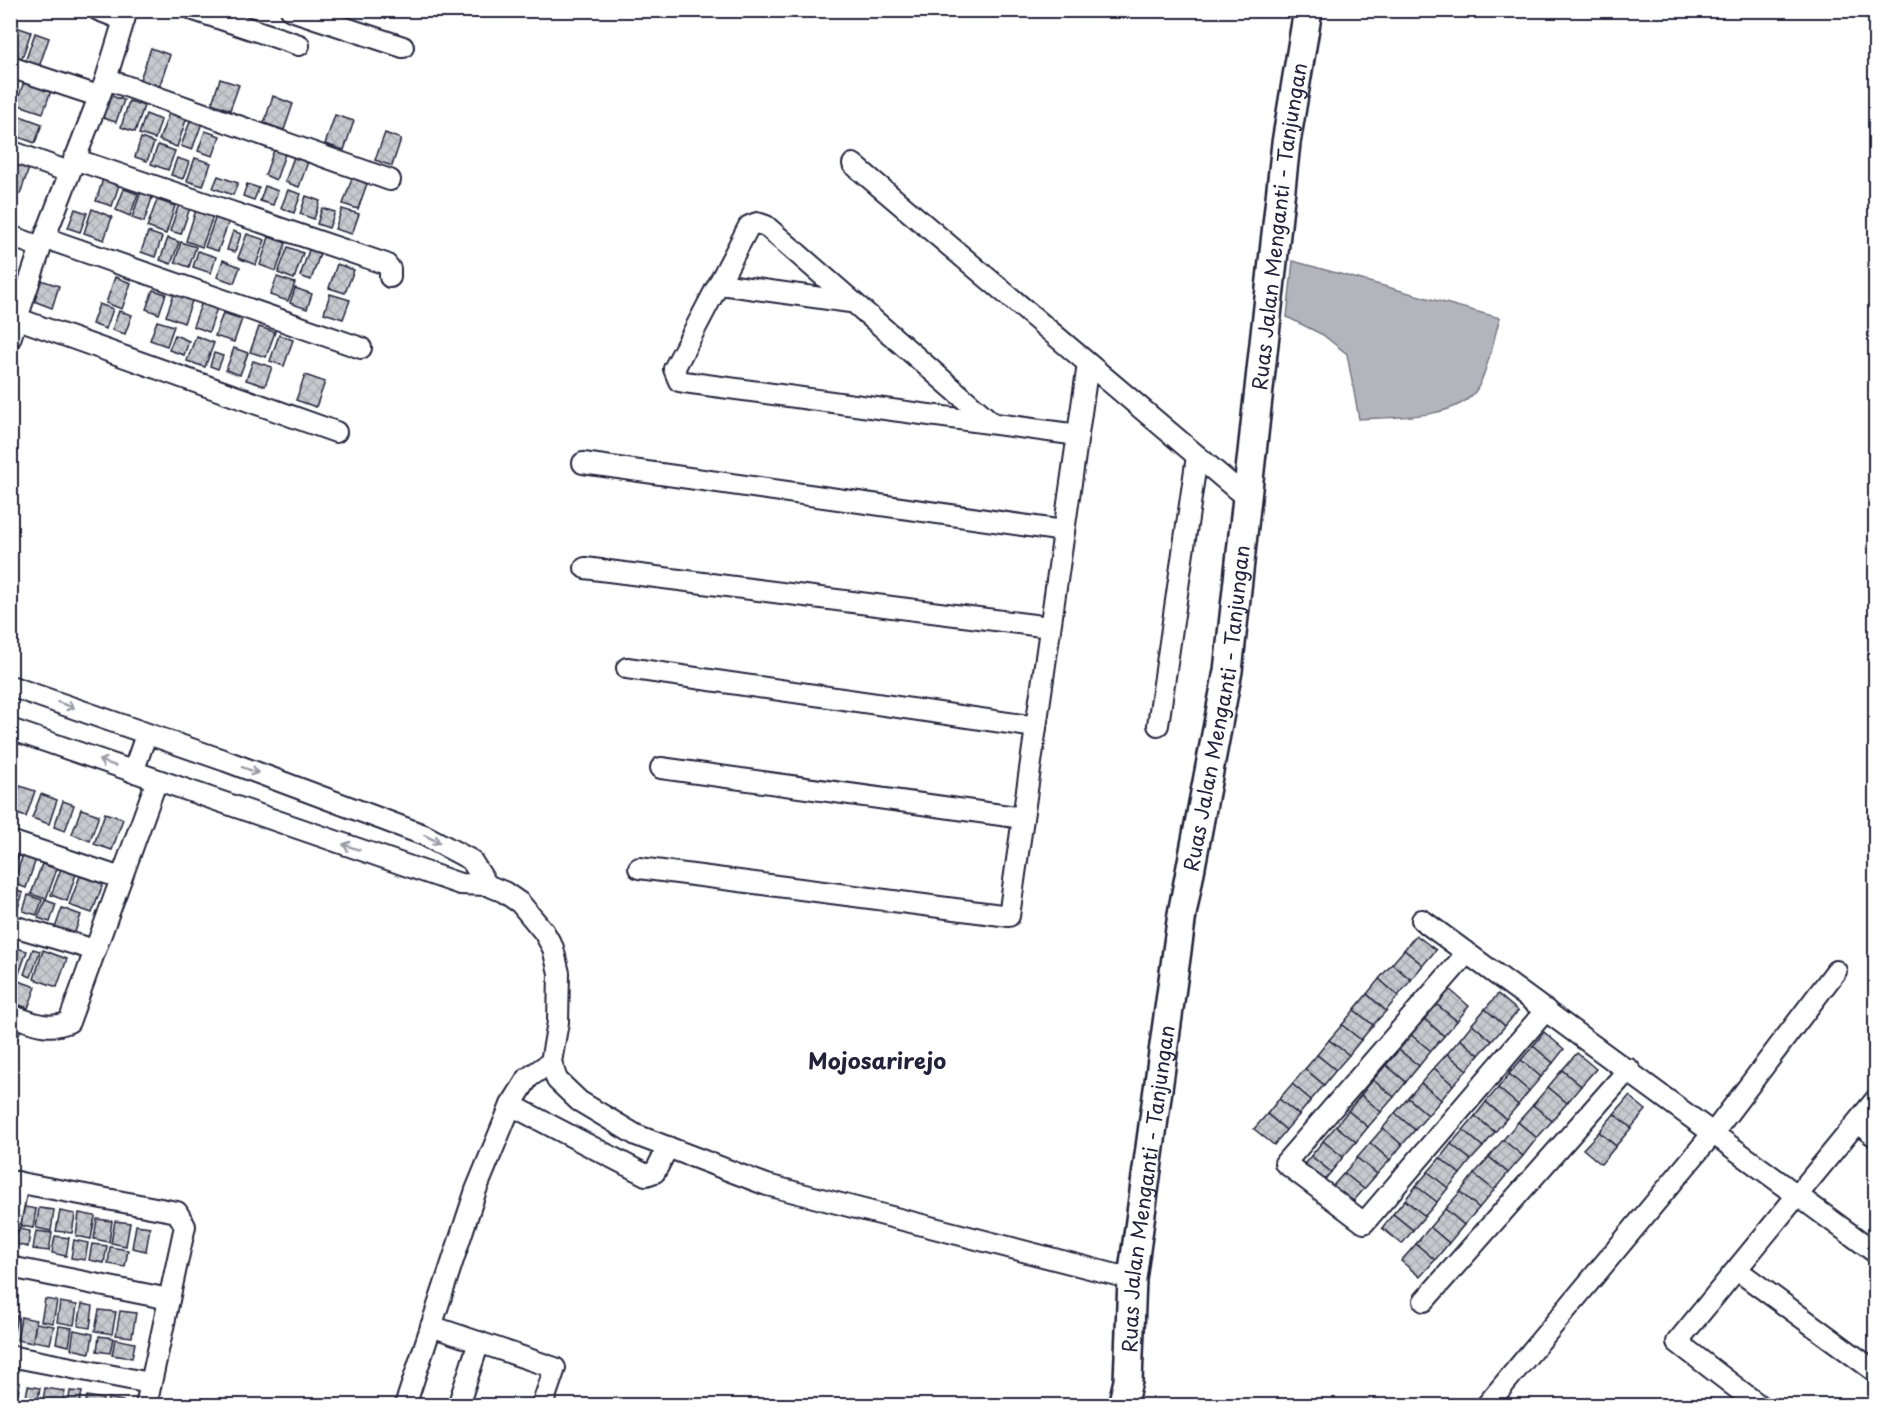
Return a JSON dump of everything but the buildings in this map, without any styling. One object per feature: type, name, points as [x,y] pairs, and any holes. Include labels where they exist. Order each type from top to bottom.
[{"type":"main road","name":"Ruas Jalan Menganti - Tanjungan","points":[[1122,1406],[1128,1381],[1132,1279],[1182,914],[1228,671],[1286,143],[1308,10]]},
{"type":"street","points":[[10,339],[14,317],[102,87],[126,15],[98,10]]},
{"type":"street","points":[[194,10],[299,45]]},
{"type":"street","points":[[291,10],[403,47]]},
{"type":"street","points":[[10,67],[102,87],[390,180]]},
{"type":"street","points":[[10,151],[71,165],[386,264],[390,269],[390,277]]},
{"type":"street","points":[[853,164],[1248,499]]},
{"type":"street","points":[[991,422],[850,302],[766,226],[757,223],[749,226],[674,369],[679,381],[1078,435]]},
{"type":"street","points":[[10,236],[43,243],[361,348]]},
{"type":"street","points":[[720,284],[850,302]]},
{"type":"street","points":[[14,317],[336,432]]},
{"type":"street","points":[[639,868],[1009,916],[1088,364]]},
{"type":"street","points":[[1158,725],[1197,456]]},
{"type":"street","points":[[583,463],[1064,531]]},
{"type":"street","points":[[585,568],[1050,627]]},
{"type":"street","points":[[627,668],[1036,727]]},
{"type":"street","points":[[10,686],[226,761],[424,835],[471,860],[488,885]]},
{"type":"street","points":[[10,729],[452,881],[488,885],[520,903],[544,932],[553,948],[559,973],[558,1022],[551,1062],[557,1080],[579,1101],[636,1135],[767,1185],[1132,1279]]},
{"type":"street","points":[[133,772],[146,735]]},
{"type":"street","points":[[662,768],[1023,818]]},
{"type":"street","points":[[10,1015],[40,1026],[57,1027],[69,1022],[157,780]]},
{"type":"street","points":[[10,841],[121,878]]},
{"type":"street","points":[[1422,920],[1629,1069],[1875,1253]]},
{"type":"street","points":[[10,925],[95,950]]},
{"type":"street","points":[[1467,953],[1286,1163],[1364,1223],[1546,1010]]},
{"type":"street","points":[[1486,1406],[1714,1132],[1836,970]]},
{"type":"street","points":[[405,1406],[476,1190],[511,1105],[528,1078],[551,1062]]},
{"type":"street","points":[[1424,1301],[1629,1069]]},
{"type":"street","points":[[1760,1406],[1677,1342],[1875,1100]]},
{"type":"street","points":[[511,1105],[646,1175],[655,1172],[668,1147]]},
{"type":"street","points":[[1857,1124],[1875,1137]]},
{"type":"street","points":[[10,1223],[14,1181],[177,1212],[185,1226],[146,1406]]},
{"type":"street","points":[[10,1267],[169,1299]]},
{"type":"street","points":[[1737,1270],[1875,1372]]},
{"type":"street","points":[[431,1326],[555,1368],[542,1406]]},
{"type":"street","points":[[458,1406],[479,1342]]},
{"type":"street","points":[[10,1356],[150,1383]]},
{"type":"shaded area","points":[[1293,261],[1500,318],[1487,365],[1477,389],[1468,399],[1440,412],[1405,417],[1359,419],[1347,354],[1323,335],[1287,317]]},
{"type":"district","name":"Mojosarirejo","points":[[877,1059]]}]
